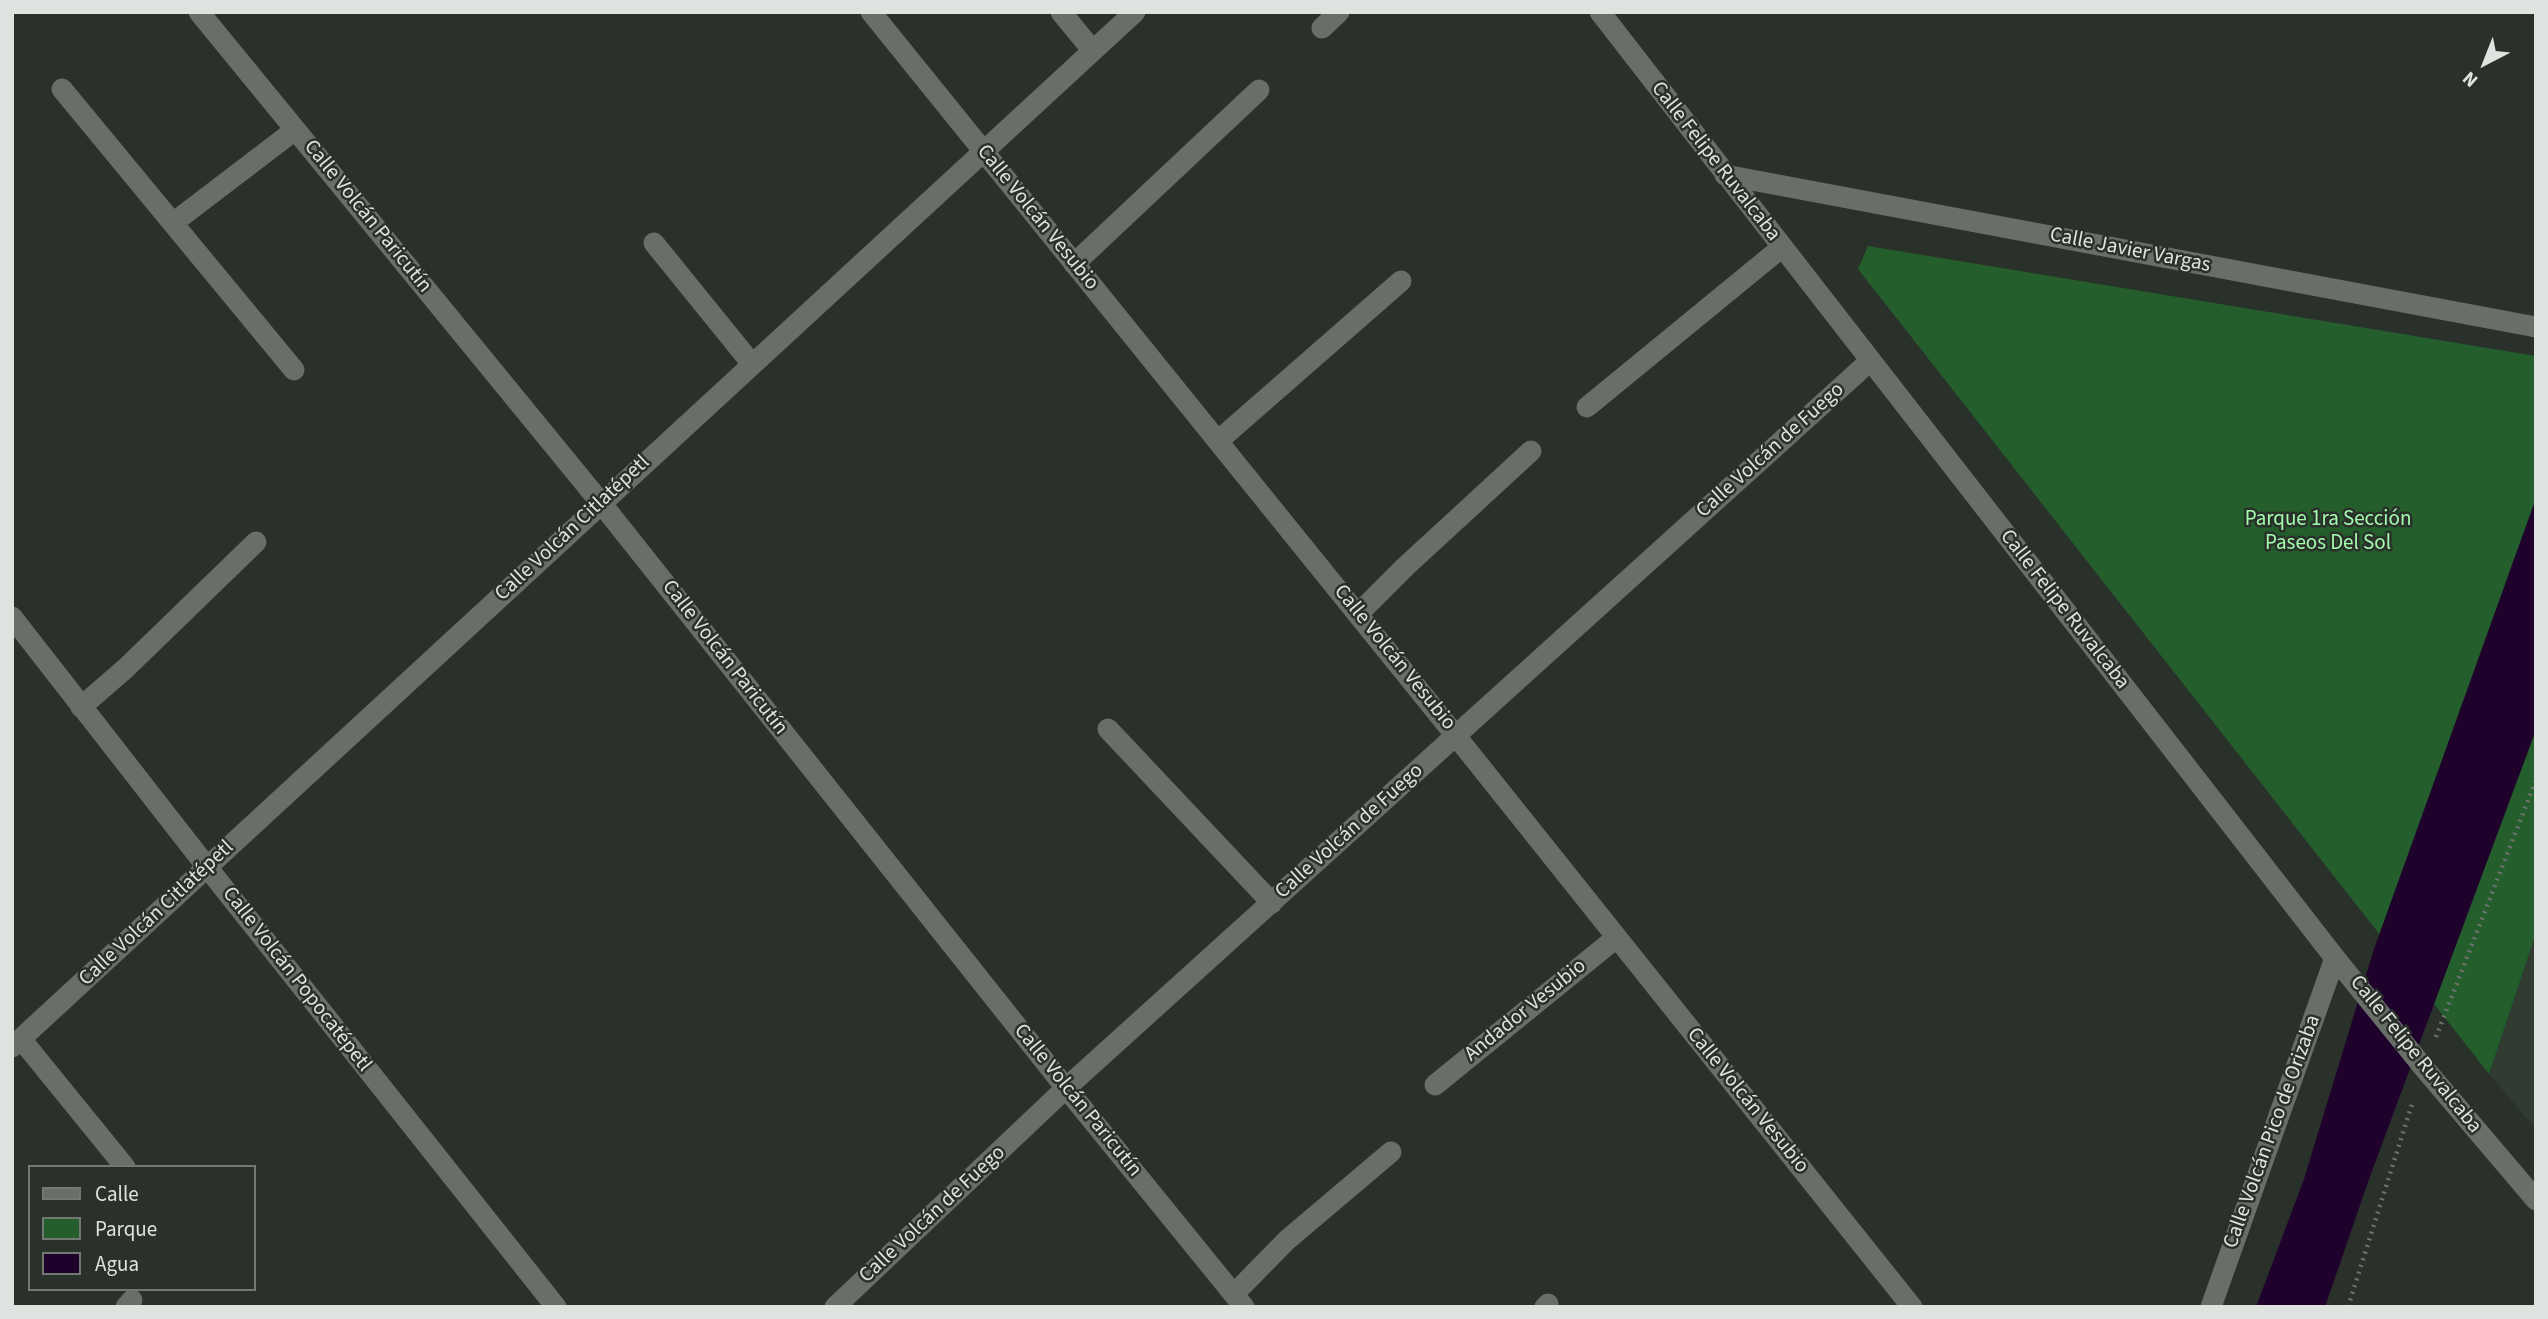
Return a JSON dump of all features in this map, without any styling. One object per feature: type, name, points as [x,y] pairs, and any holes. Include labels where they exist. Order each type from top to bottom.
[{"type":"street","name":"Calle Volcán Paricutín","points":[[199,12],[601,503],[1066,1088],[1239,1301]]},
{"type":"street","name":"Calle Volcán Vesubio","points":[[872,12],[1912,1307]]},
{"type":"street","points":[[1061,12],[1093,51]]},
{"type":"street","name":"Calle Volcán Citlatépetl","points":[[17,1043],[1135,12]]},
{"type":"street","points":[[1322,27],[1339,12]]},
{"type":"street","name":"Calle Felipe Ruvalcaba","points":[[1600,12],[2335,958],[2536,1200]]},
{"type":"street","points":[[62,89],[293,370]]},
{"type":"street","points":[[1074,264],[1259,90]]},
{"type":"street","points":[[173,223],[295,130]]},
{"type":"street","name":"Calle Javier Vargas","points":[[1725,175],[2536,327]]},
{"type":"street","points":[[654,243],[752,364]]},
{"type":"street","points":[[1587,407],[1781,248]]},
{"type":"street","points":[[1218,441],[1401,281]]},
{"type":"street","name":"Calle Volcán de Fuego","points":[[835,1307],[1066,1088],[1870,361]]},
{"type":"street","points":[[1358,614],[1531,451]]},
{"type":"street","points":[[82,707],[256,542]]},
{"type":"street","name":"Calle Volcán Popocatépetl","points":[[12,617],[555,1307]]},
{"type":"street","points":[[1108,729],[1272,903]]},
{"type":"street","name":"Andador Vesubio","points":[[1435,1085],[1616,938]]},
{"type":"street","name":"Calle Volcán Pico de Orizaba","points":[[2211,1307],[2335,958]]},
{"type":"street","points":[[17,1043],[123,1165]]},
{"type":"street","points":[[1239,1301],[1287,1240],[1391,1152]]},
{"type":"shaded area","points":[[2536,933],[2536,1129],[2489,1074]]},
{"type":"green space","name":"Parque 1ra Sección Paseos Del Sol","points":[[1868,246],[2536,356],[2536,933],[2489,1074],[1858,269]]},
{"type":"water","points":[[2536,498],[2536,730],[2369,1179],[2325,1307],[2256,1307],[2304,1179],[2374,949]]}]
